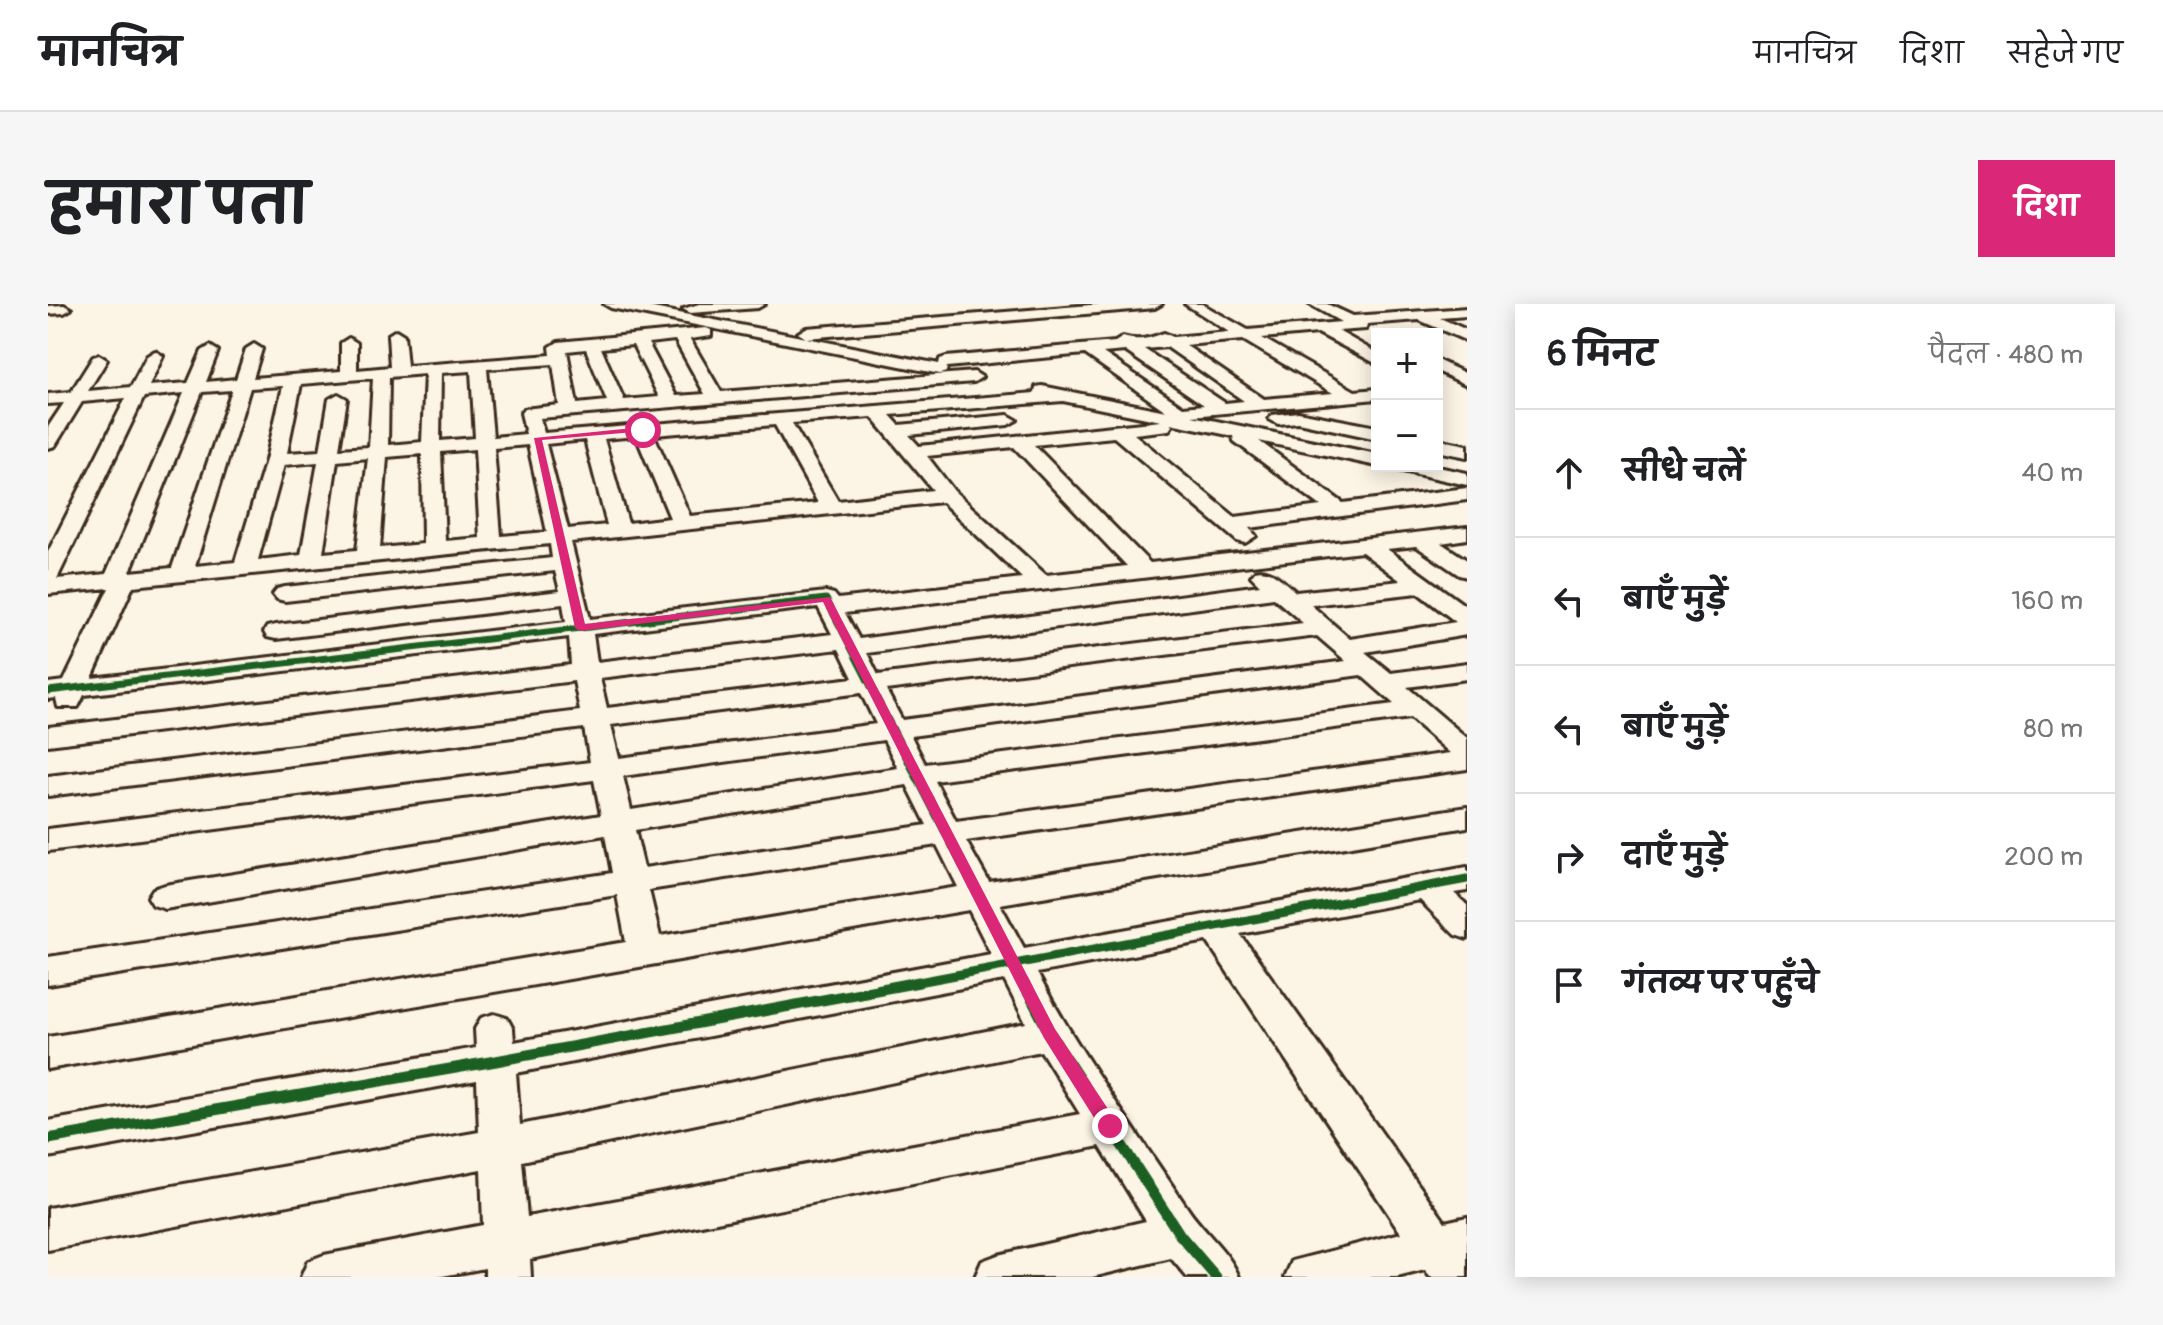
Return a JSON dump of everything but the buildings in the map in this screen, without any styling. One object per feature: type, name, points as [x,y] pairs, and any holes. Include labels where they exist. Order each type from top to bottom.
[{"type":"street","points":[[611,304],[744,330],[1155,307]]},
{"type":"street","points":[[569,410],[558,347],[638,339],[680,317],[758,304]]},
{"type":"street","points":[[717,325],[782,328],[981,304]]},
{"type":"street","points":[[1192,304],[1351,396]]},
{"type":"street","points":[[1316,304],[1371,332]]},
{"type":"street","points":[[1354,304],[1405,328]]},
{"type":"street","points":[[1397,304],[1467,336]]},
{"type":"street","points":[[1438,304],[1464,314]]},
{"type":"street","points":[[1115,307],[1261,405]]},
{"type":"street","points":[[930,308],[949,320],[992,358]]},
{"type":"street","points":[[1075,310],[1221,408]]},
{"type":"street","points":[[920,365],[1322,329],[1383,318],[1464,314]]},
{"type":"street","points":[[680,317],[744,330]]},
{"type":"street","points":[[680,317],[716,398]]},
{"type":"street","points":[[1259,318],[1287,332]]},
{"type":"street","points":[[1187,325],[1212,339]]},
{"type":"street","points":[[782,328],[828,347],[988,380],[1065,403],[1085,390],[1087,387],[1075,375],[1047,354]]},
{"type":"street","points":[[782,328],[812,376]]},
{"type":"street","points":[[1322,329],[1371,356]]},
{"type":"street","points":[[368,556],[378,451],[396,335]]},
{"type":"street","points":[[638,339],[670,401]]},
{"type":"street","points":[[591,342],[618,406]]},
{"type":"street","points":[[349,343],[349,376]]},
{"type":"street","points":[[828,347],[868,385],[895,431],[947,495],[1040,582]]},
{"type":"street","points":[[181,574],[254,349]]},
{"type":"street","points":[[1089,350],[1193,420]]},
{"type":"street","points":[[210,351],[120,580],[62,690],[48,736],[585,670],[1285,595],[1422,586]]},
{"type":"street","points":[[48,575],[155,356]]},
{"type":"street","points":[[48,399],[558,359]]},
{"type":"street","points":[[48,442],[99,360]]},
{"type":"street","points":[[479,366],[491,544]]},
{"type":"street","points":[[1443,369],[1467,383]]},
{"type":"street","points":[[433,370],[431,447],[434,549]]},
{"type":"street","points":[[646,952],[585,670],[580,628],[530,413],[716,398],[812,376],[868,385],[988,380]]},
{"type":"street","points":[[244,568],[276,460],[293,380]]},
{"type":"street","points":[[1443,388],[1467,383]]},
{"type":"street","points":[[1193,420],[1221,408],[1371,394]]},
{"type":"street","points":[[267,667],[285,594],[302,562],[328,456],[338,399]]},
{"type":"street","points":[[276,460],[885,410],[1065,403],[1193,420],[1371,459]]},
{"type":"street","points":[[914,452],[1119,431],[1193,420],[1298,417],[1371,432]]},
{"type":"street","points":[[780,418],[831,507]]},
{"type":"street","points":[[895,431],[1034,418]]},
{"type":"street","points":[[643,430],[683,524]]},
{"type":"street","points":[[1119,431],[1269,555]]},
{"type":"street","points":[[1233,431],[1339,510]]},
{"type":"street","points":[[1443,434],[1467,432]]},
{"type":"street","points":[[593,434],[619,531]]},
{"type":"street","points":[[1019,441],[1144,570]]},
{"type":"street","points":[[1443,446],[1467,451]]},
{"type":"street","points":[[1434,472],[1467,479]]},
{"type":"street","points":[[1231,524],[1467,494]]},
{"type":"street","points":[[48,587],[619,531],[947,495]]},
{"type":"street","points":[[831,607],[1467,533]]},
{"type":"street","points":[[1419,538],[1467,570]]},
{"type":"street","points":[[1366,544],[1467,619]]},
{"type":"street","points":[[1242,558],[1463,747]]},
{"type":"street","points":[[285,594],[565,563]]},
{"type":"street","points":[[276,632],[573,596]]},
{"type":"street","points":[[62,690],[826,599],[1050,1034],[1180,1235],[1216,1277]]},
{"type":"street","points":[[48,786],[1323,628]]},
{"type":"street","points":[[1346,647],[1467,628]]},
{"type":"street","points":[[48,840],[606,769],[892,728],[1377,674],[1467,671]]},
{"type":"street","points":[[165,897],[916,774],[1418,709]]},
{"type":"street","points":[[48,971],[946,833],[1463,747]]},
{"type":"street","points":[[48,1053],[1467,817]]},
{"type":"street","points":[[48,1139],[495,1045],[1013,965],[1467,879]]},
{"type":"street","points":[[1427,886],[1467,926]]},
{"type":"street","points":[[1216,927],[1453,1253],[1308,1277]]},
{"type":"street","points":[[48,1229],[501,1147],[1050,1034]]},
{"type":"street","points":[[495,1045],[507,1259]]},
{"type":"street","points":[[324,1277],[507,1259],[1110,1126]]},
{"type":"street","points":[[998,1277],[1180,1235]]},
{"type":"cycle path","points":[[48,691],[826,599],[1050,1034],[1180,1235],[1216,1277]]},
{"type":"cycle path","points":[[48,1139],[496,1061],[1467,879]]},
{"type":"route","points":[[643,430],[538,438],[580,628],[826,599],[1050,1034],[1110,1126]]}]
